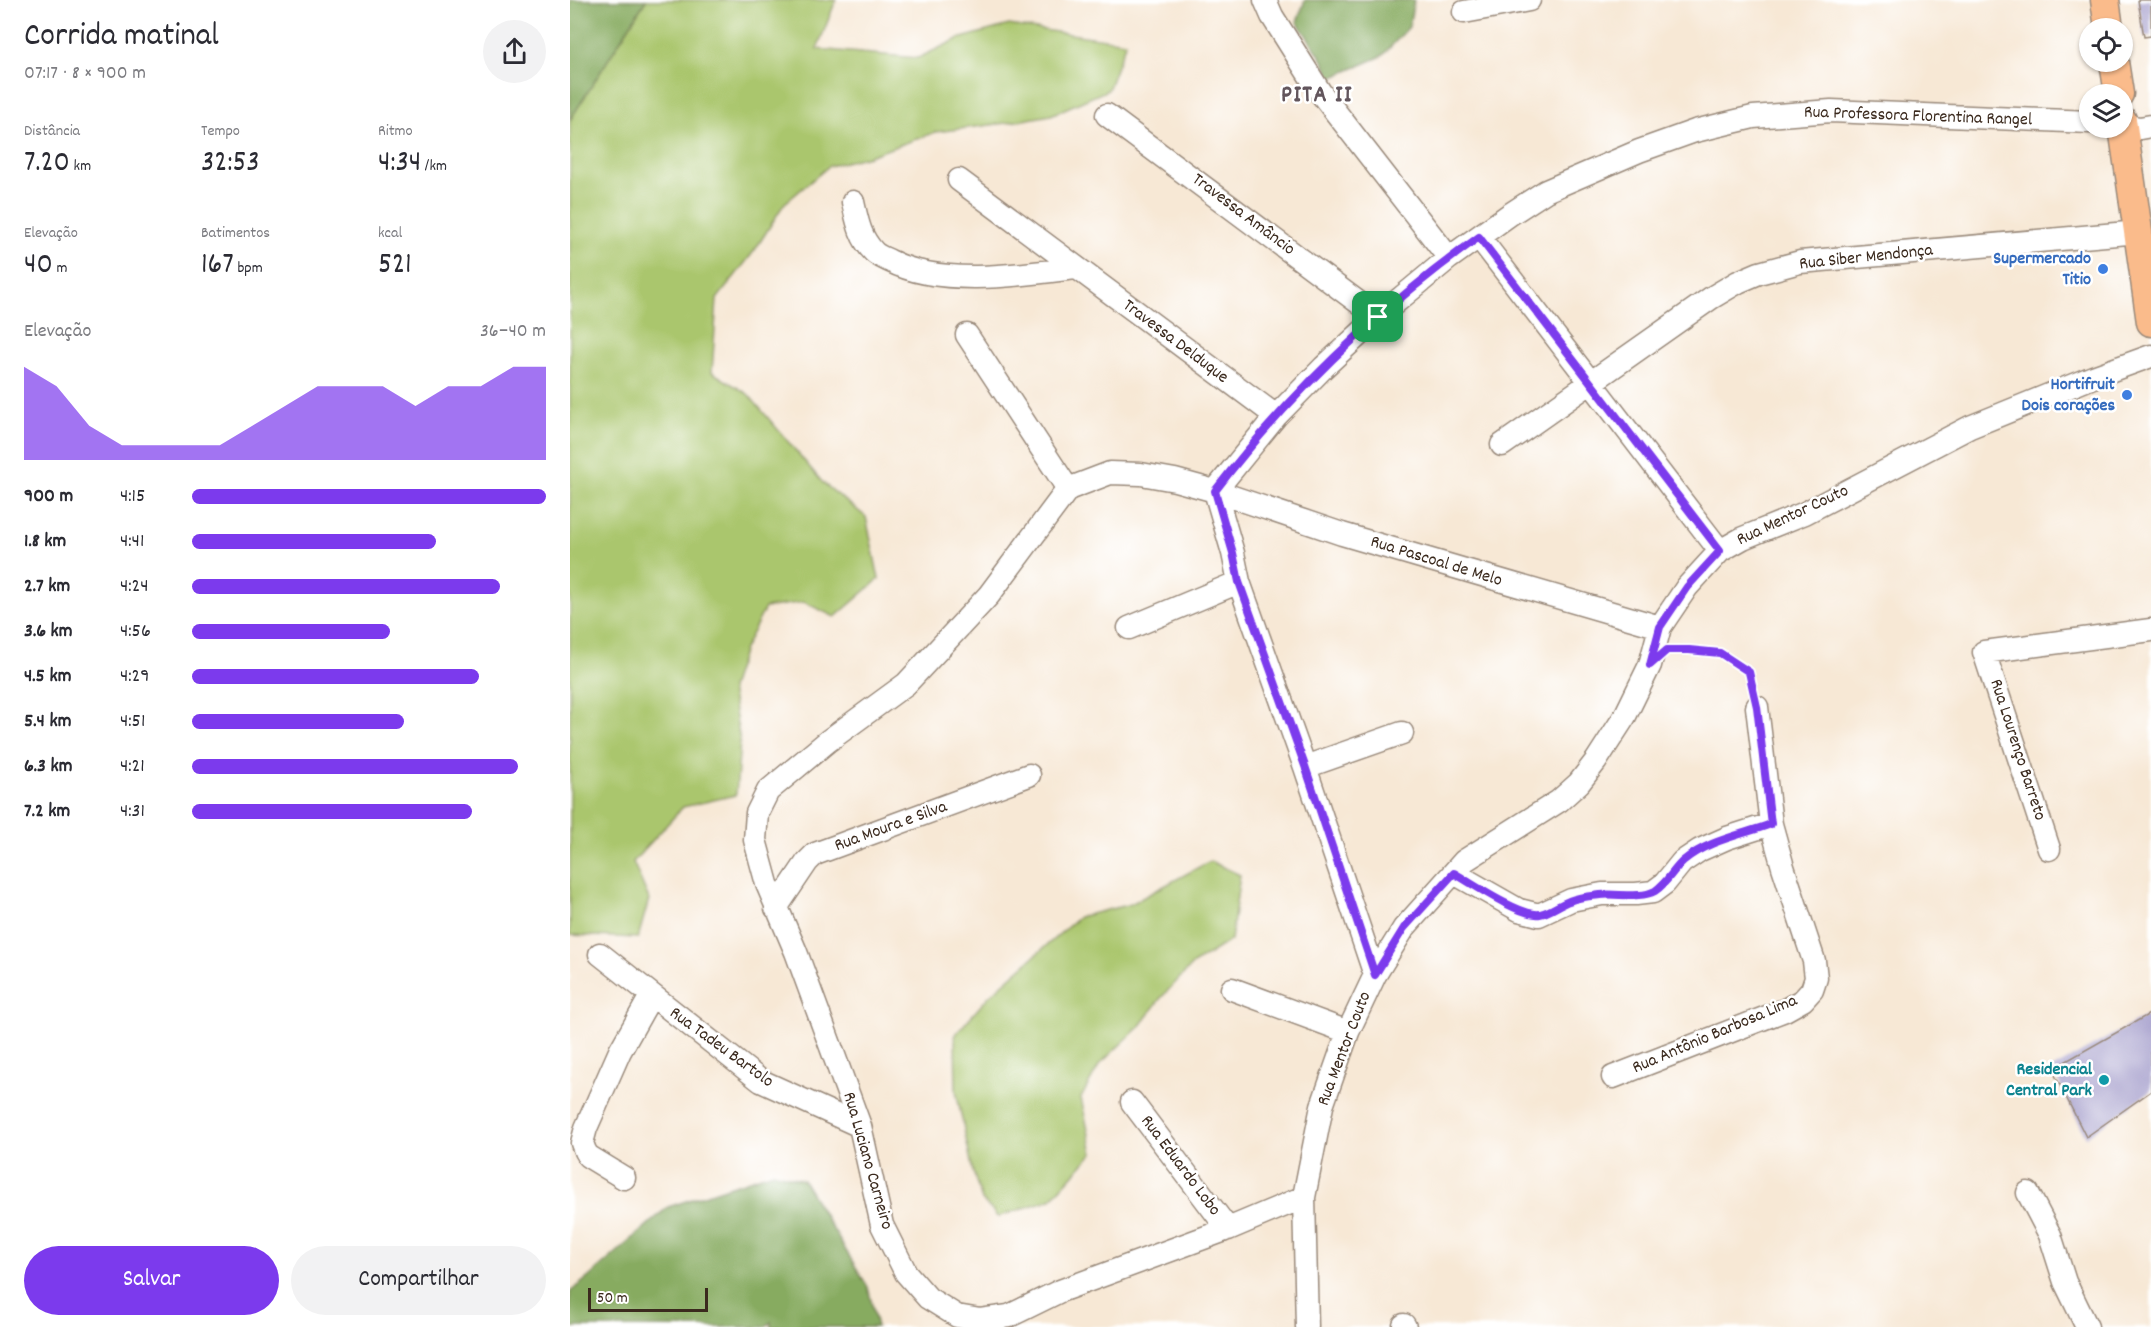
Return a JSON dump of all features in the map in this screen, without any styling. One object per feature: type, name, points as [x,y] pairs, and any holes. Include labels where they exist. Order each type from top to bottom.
[{"type":"main road","points":[[2105,0],[2108,18]]},
{"type":"main road","points":[[2131,138],[2139,232],[2151,322]]},
{"type":"street","points":[[1265,0],[1272,16],[1320,92],[1449,258]]},
{"type":"street","points":[[1464,12],[1529,0]]},
{"type":"street","name":"Rua Professora Florentina Rangel","points":[[1215,491],[1276,416],[1324,367],[1378,317],[1449,258],[1509,214],[1546,191],[1639,151],[1695,131],[1753,117],[1831,111],[2079,122]]},
{"type":"street","name":"Travessa Amâncio","points":[[1107,115],[1378,317]]},
{"type":"street","name":"Travessa Delduque","points":[[959,180],[1276,416]]},
{"type":"street","points":[[853,202],[860,232],[875,253],[905,268],[935,276],[1023,275],[1075,268]]},
{"type":"street","name":"Rua Siber Mendonça","points":[[1502,445],[1711,298],[1759,273],[1800,262],[2139,232]]},
{"type":"street","points":[[1479,237],[1720,551]]},
{"type":"street","points":[[967,335],[1068,489],[1110,473],[1141,474],[1215,491],[1239,582],[1305,766],[1375,975]]},
{"type":"street","name":"Rua Mentor Couto","points":[[1307,1327],[1304,1197],[1322,1106],[1348,1032],[1375,975],[1404,928],[1464,861],[1559,801],[1579,783],[1625,716],[1650,665],[1660,627],[1687,587],[1720,551],[1743,538],[1805,513],[1970,427],[2151,356]]},
{"type":"street","name":"Rua Luciano Carneiro","points":[[1068,489],[989,595],[906,684],[828,741],[768,791],[757,813],[755,840],[767,885],[796,952],[860,1125],[882,1225],[906,1273],[927,1298],[957,1317],[980,1320],[1009,1316],[1060,1291],[1228,1229],[1304,1197]]},
{"type":"street","name":"Rua Pascoal de Melo","points":[[1215,491],[1342,534],[1660,627]]},
{"type":"street","points":[[1129,628],[1239,582]]},
{"type":"street","name":"Rua Lourenço Barreto","points":[[2049,849],[1984,652],[2151,630]]},
{"type":"street","name":"Rua Antônio Barbosa Lima","points":[[1613,1077],[1785,1010],[1803,1000],[1812,990],[1816,978],[1814,961],[1771,824],[1757,707]]},
{"type":"street","points":[[1305,766],[1402,733]]},
{"type":"street","name":"Rua Moura e Silva","points":[[776,908],[807,862],[815,854],[1029,776]]},
{"type":"street","points":[[1454,873],[1519,910],[1539,915],[1571,900],[1602,894],[1653,892],[1665,883],[1682,862],[1700,850],[1727,838],[1771,824]]},
{"type":"street","name":"Rua Tadeu Bartolo","points":[[600,954],[761,1082],[860,1125]]},
{"type":"street","points":[[1232,989],[1348,1032]]},
{"type":"street","name":"Rua Tadeu Bartolo","points":[[624,1178],[588,1156],[582,1143],[586,1128],[620,1052],[651,996]]},
{"type":"street","name":"Rua Eduardo Lobo","points":[[1132,1102],[1228,1229]]},
{"type":"street","points":[[2028,1193],[2050,1235],[2065,1282],[2087,1327]]},
{"type":"path","points":[[1650,665],[1667,650],[1720,653],[1749,672],[1757,707]]},
{"type":"green space","points":[[570,0],[646,0],[570,120]]},
{"type":"green space","points":[[646,0],[836,0],[817,49],[918,58],[958,39],[1009,25],[1126,42],[1108,90],[1051,115],[936,132],[869,156],[829,166],[784,204],[755,250],[717,299],[712,372],[748,394],[823,483],[866,517],[879,579],[835,617],[804,602],[765,608],[744,649],[731,688],[740,741],[736,795],[683,807],[633,862],[649,899],[638,938],[570,935],[570,120]]},
{"type":"green space","points":[[1305,0],[1414,0],[1409,27],[1382,56],[1331,78],[1321,57],[1297,22]]},
{"type":"green space","points":[[1210,861],[1240,875],[1231,940],[1193,964],[1160,999],[1139,1027],[1100,1064],[1081,1098],[1093,1153],[1051,1199],[998,1217],[982,1200],[973,1172],[956,1091],[955,1035],[989,996],[1079,917],[1131,904]]},
{"type":"green space","points":[[773,1172],[803,1180],[868,1287],[877,1327],[771,1327],[771,1322],[765,1327],[570,1327],[570,1292],[668,1207]]},
{"type":"building","points":[[2138,0],[2151,0],[2151,36],[2144,37]]},
{"type":"building","name":"Residencial Central Park","points":[[2151,1013],[2151,1091],[2086,1137],[2052,1069]]},
{"type":"place","name":"Supermercado Titio","points":[[2103,269]]},
{"type":"place","name":"Hortifruit Dois corações","points":[[2127,395]]},
{"type":"place","name":"Residencial Central Park","points":[[2104,1080]]},
{"type":"district","name":"PITA II","points":[[1317,96]]},
{"type":"route","points":[[1479,237],[1720,551],[1687,587],[1660,627],[1650,665],[1667,650],[1689,650],[1720,653],[1749,672],[1757,707],[1771,824],[1727,838],[1700,850],[1682,862],[1665,883],[1653,892],[1602,894],[1571,900],[1539,915],[1519,910],[1454,873],[1404,928],[1375,975],[1305,766],[1239,582],[1215,491],[1276,416],[1378,317],[1449,258],[1479,237]]}]
